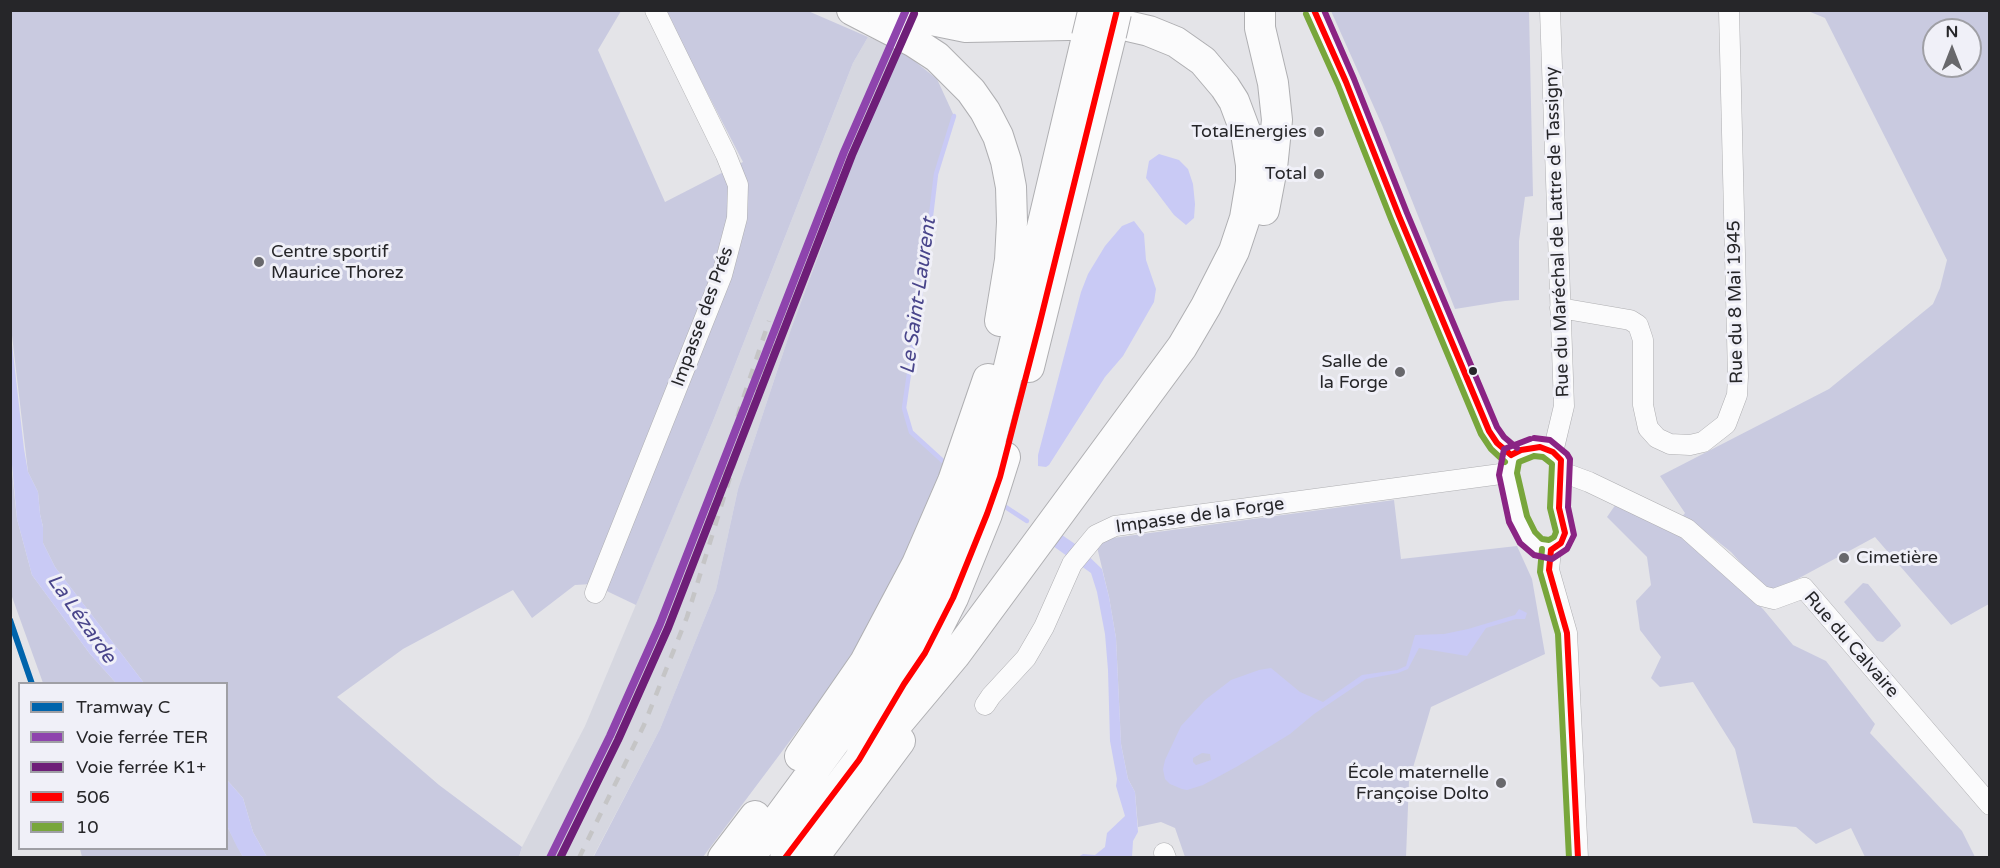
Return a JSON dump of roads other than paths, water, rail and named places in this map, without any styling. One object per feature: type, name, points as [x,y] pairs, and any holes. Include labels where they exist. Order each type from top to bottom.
[{"type":"highway","points":[[852,10],[914,42],[937,57],[971,91],[985,111],[998,136],[1006,161],[1012,222],[1010,260],[979,440],[959,518]]},
{"type":"highway","points":[[859,760],[898,723],[955,655],[1182,347],[1234,251],[1245,218],[1251,182],[1249,148],[1241,116],[1234,101],[1203,61],[1176,42],[1135,28],[1098,24],[966,27],[918,17],[904,10]]},
{"type":"highway","points":[[1182,347],[1215,311],[1238,273],[1254,239],[1265,205],[1274,153],[1276,120],[1273,83],[1260,28],[1260,10]]},
{"type":"highway","points":[[749,858],[875,687],[905,637],[938,570],[979,477],[1103,20]]},
{"type":"highway","points":[[785,858],[859,760],[925,653],[953,598],[1000,477],[1040,326],[1103,20]]},
{"type":"highway","points":[[723,858],[807,747],[865,662],[917,564],[953,481],[993,362]]},
{"type":"highway","points":[[813,858],[916,719],[955,655]]},
{"type":"street","name":"Impasse des Prés","points":[[595,593],[722,275],[738,218],[738,185],[726,154],[655,10]]},
{"type":"street","points":[[1314,10],[1346,82],[1489,431],[1510,464],[1518,519],[1528,538],[1538,547],[1551,550],[1561,543],[1565,533],[1559,508],[1561,460],[1553,452]]},
{"type":"street","name":"Rue du Maréchal de Lattre de Tassigny","points":[[1550,10],[1564,406],[1553,452]]},
{"type":"street","name":"Rue du 8 Mai 1945","points":[[1560,308],[1630,320],[1638,325],[1644,340],[1644,405],[1648,428],[1657,438],[1670,444],[1690,445],[1703,442],[1726,424],[1737,395],[1738,375],[1729,10]]},
{"type":"street","name":"Impasse de la Forge","points":[[985,705],[1025,659],[1044,627],[1072,564],[1084,547],[1096,535],[1114,526],[1510,464],[1533,447],[1546,448],[1553,452]]},
{"type":"street","name":"Rue du Calvaire","points":[[1562,474],[1589,482],[1687,529],[1762,596],[1774,599],[1804,588],[1989,805]]},
{"type":"street","points":[[1551,550],[1550,570],[1567,633],[1578,858]]},
{"type":"water","points":[[1159,154],[1179,160],[1188,169],[1193,184],[1195,204],[1194,218],[1186,225],[1174,215],[1146,178],[1149,161]]},
{"type":"water","points":[[1134,221],[1144,234],[1146,260],[1156,289],[1154,302],[1123,356],[1105,377],[1049,465],[1038,466],[1038,455],[1081,292],[1088,274],[1105,246],[1122,226]]},
{"type":"water","name":"La Lézarde","points":[[10,327],[24,449],[28,472],[38,492],[43,543],[55,567],[143,682],[115,682],[90,654],[32,575],[17,519],[11,454]]},
{"type":"water","points":[[1062,535],[1078,546],[1102,569],[1109,597],[1116,638],[1121,744],[1128,779],[1135,792],[1138,832],[1133,841],[1132,857],[1078,857],[1083,854],[1095,855],[1105,847],[1107,833],[1125,816],[1116,786],[1117,779],[1110,741],[1105,634],[1097,592],[1091,573],[1053,546]]},
{"type":"water","points":[[1519,609],[1527,613],[1525,619],[1516,619],[1486,628],[1467,656],[1419,648],[1408,669],[1366,679],[1314,714],[1290,734],[1203,785],[1187,790],[1170,784],[1165,779],[1163,769],[1165,760],[1181,726],[1205,700],[1231,680],[1271,668],[1300,692],[1323,702],[1362,675],[1397,670],[1406,666],[1415,635],[1444,634],[1515,615]],"holes":[[[1202,753],[1210,754],[1211,760],[1196,765],[1193,762],[1193,758]]]},
{"type":"water","points":[[228,781],[243,798],[253,832],[267,857],[243,857],[228,828]]},
{"type":"waterway","name":"Le Saint-Laurent","points":[[945,463],[911,432],[904,408],[936,174],[954,116]]},
{"type":"waterway","name":"Le Saint-Laurent","points":[[1001,504],[1027,521]]},
{"type":"railway","points":[[579,858],[644,725],[687,617],[763,370],[811,235]]},
{"type":"railway","points":[[711,513],[740,408],[769,321]]},
{"type":"tram line","name":"C","points":[[10,620],[31,682]]},
{"type":"rail line","name":"TER","points":[[550,858],[610,736],[660,624],[844,152],[906,10]]},
{"type":"rail line","name":"K1+","points":[[560,858],[618,740],[668,628],[852,155],[914,14]]},
{"type":"place","name":"TotalEnergies","points":[[1319,132]]},
{"type":"place","name":"Total","points":[[1319,174]]},
{"type":"place","name":"Centre sportif Maurice Thorez","points":[[259,262]]},
{"type":"place","name":"Salle de la Forge","points":[[1400,372]]},
{"type":"place","name":"Cimetière","points":[[1844,558]]},
{"type":"place","name":"École maternelle Françoise Dolto","points":[[1501,783]]}]
